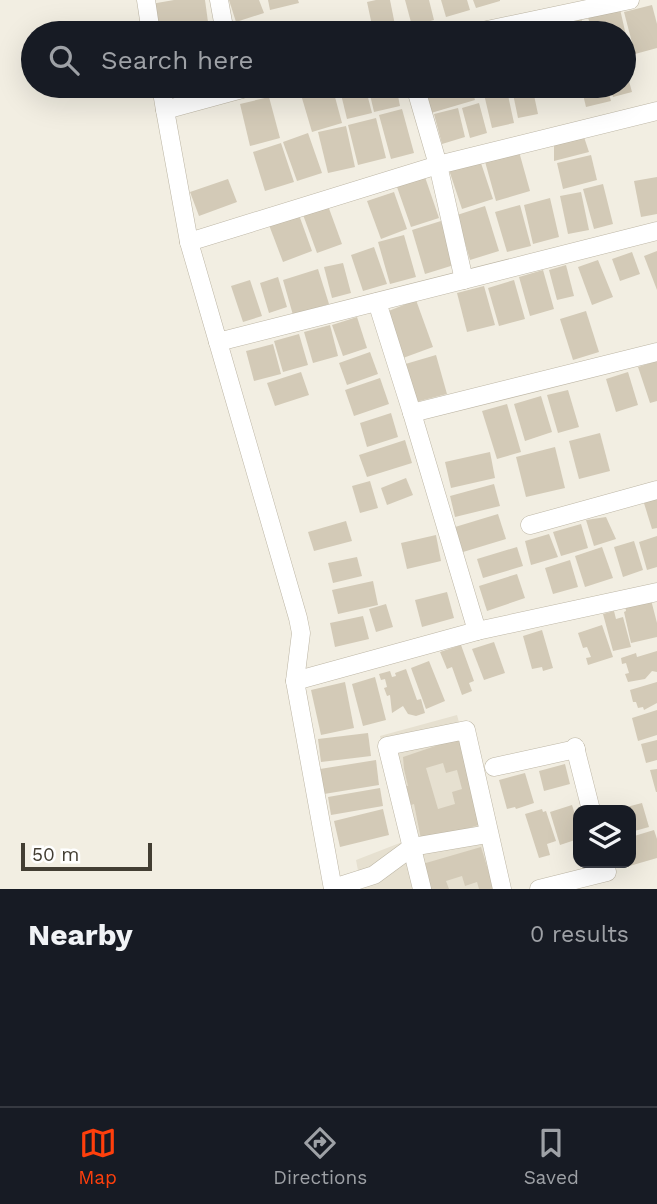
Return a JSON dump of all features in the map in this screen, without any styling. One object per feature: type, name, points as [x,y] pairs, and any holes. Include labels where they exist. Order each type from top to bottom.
[{"type":"street","points":[[146,0],[149,21]]},
{"type":"street","points":[[219,0],[223,21]]},
{"type":"street","points":[[514,21],[561,7],[630,0]]},
{"type":"street","points":[[163,98],[189,242],[298,618],[301,633],[295,681],[333,888],[376,882],[412,847],[488,834]]},
{"type":"street","points":[[165,110],[203,98]]},
{"type":"street","points":[[418,98],[438,165],[464,280]]},
{"type":"street","points":[[189,242],[438,165],[657,111]]},
{"type":"street","points":[[218,342],[657,231]]},
{"type":"street","points":[[377,302],[477,632]]},
{"type":"street","points":[[412,413],[657,352]]},
{"type":"street","points":[[530,525],[657,490]]},
{"type":"street","points":[[295,681],[477,632],[657,592]]},
{"type":"street","points":[[422,889],[387,746],[466,730],[502,889]]},
{"type":"street","points":[[494,767],[575,748],[590,805]]},
{"type":"street","points":[[540,889],[607,875]]},
{"type":"shaded area","points":[[457,715],[505,889],[354,889],[361,886],[356,860],[405,841],[380,736]]},
{"type":"building","points":[[174,0],[205,0],[208,21],[154,21],[151,4]]},
{"type":"building","points":[[229,0],[259,0],[264,13],[236,21]]},
{"type":"building","points":[[268,0],[298,0],[299,3],[270,10]]},
{"type":"building","points":[[390,0],[394,21],[371,21],[367,2]]},
{"type":"building","points":[[405,0],[429,0],[434,20],[411,21]]},
{"type":"building","points":[[441,0],[467,0],[470,10],[446,17]]},
{"type":"building","points":[[473,0],[500,0],[500,1],[476,8]]},
{"type":"building","points":[[652,5],[657,24],[657,48],[636,54],[636,21],[626,21],[624,12]]},
{"type":"building","points":[[620,9],[623,21],[589,21],[588,17]]},
{"type":"building","points":[[580,13],[582,21],[559,21]]},
{"type":"building","points":[[269,98],[280,138],[250,146],[240,104]]},
{"type":"building","points":[[302,98],[335,98],[342,123],[312,132]]},
{"type":"building","points":[[342,98],[368,98],[372,113],[347,119]]},
{"type":"building","points":[[371,98],[398,98],[400,106],[374,112]]},
{"type":"building","points":[[427,98],[474,98],[475,100],[431,113]]},
{"type":"building","points":[[485,98],[509,98],[514,123],[492,128]]},
{"type":"building","points":[[514,98],[535,98],[538,114],[518,118]]},
{"type":"building","points":[[584,98],[610,98],[611,101],[586,107]]},
{"type":"building","points":[[479,103],[487,133],[470,138],[462,108]]},
{"type":"building","points":[[458,108],[465,137],[442,144],[434,114]]},
{"type":"building","points":[[402,109],[414,153],[391,159],[379,115]]},
{"type":"building","points":[[376,118],[386,158],[358,165],[348,125]]},
{"type":"building","points":[[346,126],[355,167],[328,173],[318,132]]},
{"type":"building","points":[[308,133],[322,173],[297,181],[283,142]]},
{"type":"building","points":[[583,134],[589,152],[554,161],[554,144]]},
{"type":"building","points":[[281,143],[294,182],[265,191],[253,152]]},
{"type":"building","points":[[518,148],[530,191],[496,201],[484,158]]},
{"type":"building","points":[[591,155],[597,180],[563,189],[557,163]]},
{"type":"building","points":[[480,160],[493,199],[462,209],[449,170]]},
{"type":"building","points":[[425,177],[439,218],[411,227],[397,187]]},
{"type":"building","points":[[657,177],[657,214],[641,217],[634,181]]},
{"type":"building","points":[[228,179],[237,202],[199,216],[190,192]]},
{"type":"building","points":[[603,184],[613,224],[594,229],[583,189]]},
{"type":"building","points":[[394,192],[407,229],[381,239],[367,201]]},
{"type":"building","points":[[581,192],[589,230],[568,234],[560,196]]},
{"type":"building","points":[[550,198],[559,237],[533,244],[524,205]]},
{"type":"building","points":[[327,203],[342,244],[317,253],[302,212]]},
{"type":"building","points":[[520,205],[531,246],[507,252],[495,212]]},
{"type":"building","points":[[485,206],[499,251],[470,260],[457,215]]},
{"type":"building","points":[[299,215],[312,251],[283,262],[269,225]]},
{"type":"building","points":[[441,221],[454,265],[425,274],[412,230]]},
{"type":"building","points":[[404,235],[416,277],[390,284],[378,242]]},
{"type":"building","points":[[374,247],[387,284],[363,291],[351,255]]},
{"type":"building","points":[[657,251],[657,290],[644,256]]},
{"type":"building","points":[[632,252],[640,274],[620,281],[612,259]]},
{"type":"building","points":[[598,260],[613,297],[592,305],[578,267]]},
{"type":"building","points":[[343,263],[351,293],[332,298],[324,267]]},
{"type":"building","points":[[566,265],[574,296],[557,300],[549,270]]},
{"type":"building","points":[[318,269],[329,304],[293,315],[283,280]]},
{"type":"building","points":[[543,270],[554,309],[530,316],[519,277]]},
{"type":"building","points":[[278,277],[287,307],[269,313],[260,283]]},
{"type":"building","points":[[250,280],[262,316],[243,322],[231,286]]},
{"type":"building","points":[[514,280],[525,319],[499,326],[488,288]]},
{"type":"building","points":[[484,286],[495,325],[467,332],[457,293]]},
{"type":"building","points":[[416,300],[433,347],[403,358],[386,312]]},
{"type":"building","points":[[586,311],[599,352],[573,360],[560,319]]},
{"type":"building","points":[[357,317],[367,348],[343,356],[332,325]]},
{"type":"building","points":[[330,325],[338,356],[313,363],[304,332]]},
{"type":"building","points":[[299,334],[308,365],[283,372],[274,341]]},
{"type":"building","points":[[273,344],[281,374],[254,381],[246,351]]},
{"type":"building","points":[[370,352],[378,374],[347,385],[339,363]]},
{"type":"building","points":[[436,355],[447,394],[412,403],[402,365]]},
{"type":"building","points":[[657,361],[657,401],[650,403],[638,367]]},
{"type":"building","points":[[301,372],[309,395],[275,406],[267,383]]},
{"type":"building","points":[[628,372],[638,405],[616,412],[606,379]]},
{"type":"building","points":[[380,378],[389,404],[354,416],[345,390]]},
{"type":"building","points":[[568,390],[579,427],[558,433],[547,395]]},
{"type":"building","points":[[541,396],[552,432],[525,441],[514,404]]},
{"type":"building","points":[[507,404],[521,452],[497,459],[482,411]]},
{"type":"building","points":[[391,413],[398,437],[367,447],[360,423]]},
{"type":"building","points":[[600,433],[610,471],[579,479],[569,441]]},
{"type":"building","points":[[405,440],[412,463],[367,477],[359,455]]},
{"type":"building","points":[[555,447],[565,488],[526,497],[516,457]]},
{"type":"building","points":[[490,452],[495,478],[451,488],[445,462]]},
{"type":"building","points":[[406,478],[413,495],[387,505],[381,488]]},
{"type":"building","points":[[370,481],[378,508],[360,513],[352,486]]},
{"type":"building","points":[[494,484],[500,506],[455,517],[450,496]]},
{"type":"building","points":[[657,497],[657,528],[652,529],[643,500]]},
{"type":"building","points":[[498,514],[506,539],[463,552],[455,527]]},
{"type":"building","points":[[606,517],[616,539],[594,546],[586,520]]},
{"type":"building","points":[[346,521],[352,541],[314,551],[308,532]]},
{"type":"building","points":[[581,524],[588,548],[561,556],[553,532]]},
{"type":"building","points":[[549,534],[558,557],[531,565],[525,541]]},
{"type":"building","points":[[436,535],[441,561],[407,569],[401,543]]},
{"type":"building","points":[[657,536],[657,567],[647,570],[639,542]]},
{"type":"building","points":[[634,541],[643,570],[623,577],[614,547]]},
{"type":"building","points":[[517,547],[523,566],[483,578],[477,559]]},
{"type":"building","points":[[602,547],[613,578],[585,587],[575,556]]},
{"type":"building","points":[[357,557],[362,576],[333,583],[328,563]]},
{"type":"building","points":[[570,560],[578,587],[553,594],[545,568]]},
{"type":"building","points":[[517,574],[525,598],[487,611],[479,586]]},
{"type":"building","points":[[373,581],[378,605],[338,614],[332,590]]},
{"type":"building","points":[[447,592],[454,618],[422,627],[415,600]]},
{"type":"building","points":[[650,596],[657,623],[657,637],[631,643],[625,605]]},
{"type":"building","points":[[386,604],[393,627],[376,632],[369,609]]},
{"type":"building","points":[[614,611],[616,619],[623,617],[631,647],[613,651],[603,614]]},
{"type":"building","points":[[363,616],[369,639],[335,647],[330,623]]},
{"type":"building","points":[[602,625],[613,657],[588,665],[586,658],[591,657],[587,647],[583,648],[578,633]]},
{"type":"building","points":[[542,630],[553,668],[543,671],[542,667],[532,669],[523,636]]},
{"type":"building","points":[[494,642],[505,673],[484,680],[472,649]]},
{"type":"building","points":[[461,645],[474,681],[469,683],[472,691],[462,695],[452,667],[447,669],[440,652]]},
{"type":"building","points":[[657,651],[657,672],[652,671],[645,679],[628,682],[625,674],[629,673],[621,658]]},
{"type":"building","points":[[429,661],[445,701],[426,709],[411,668]]},
{"type":"building","points":[[406,669],[417,700],[421,699],[425,713],[416,716],[408,714],[403,706],[392,713],[390,695],[387,696],[384,688],[387,687],[385,679],[381,680],[379,674],[390,671],[392,677]]},
{"type":"building","points":[[375,677],[386,720],[363,726],[352,684]]},
{"type":"building","points":[[345,682],[354,728],[321,735],[311,690]]},
{"type":"building","points":[[657,682],[657,703],[644,710],[643,707],[638,708],[636,702],[633,702],[630,690]]},
{"type":"building","points":[[657,710],[657,735],[638,741],[632,718]]},
{"type":"building","points":[[368,733],[371,756],[321,762],[318,739]]},
{"type":"building","points":[[459,738],[482,824],[439,837],[421,839],[414,804],[411,805],[406,786],[403,757]],"holes":[[[443,763],[446,773],[457,770],[462,789],[452,792],[455,804],[438,809],[426,768]]]},
{"type":"building","points":[[657,740],[657,760],[646,763],[641,744]]},
{"type":"building","points":[[376,760],[379,785],[324,794],[320,769]]},
{"type":"building","points":[[565,764],[570,784],[544,791],[539,771]]},
{"type":"building","points":[[657,769],[657,792],[656,792],[650,770]]},
{"type":"building","points":[[525,773],[534,803],[507,809],[499,780]]},
{"type":"building","points":[[380,788],[383,806],[331,815],[328,797]]},
{"type":"building","points":[[642,803],[649,827],[636,831],[634,805]]},
{"type":"building","points":[[572,805],[573,841],[560,845],[550,812]]},
{"type":"building","points":[[383,809],[389,835],[340,847],[334,821]]},
{"type":"building","points":[[542,809],[543,812],[546,811],[556,841],[547,844],[550,855],[539,858],[525,814]]},
{"type":"building","points":[[654,830],[657,858],[636,864],[636,835]]},
{"type":"building","points":[[481,847],[494,889],[479,889],[477,882],[465,886],[462,876],[446,881],[449,889],[424,889],[419,865]]}]
